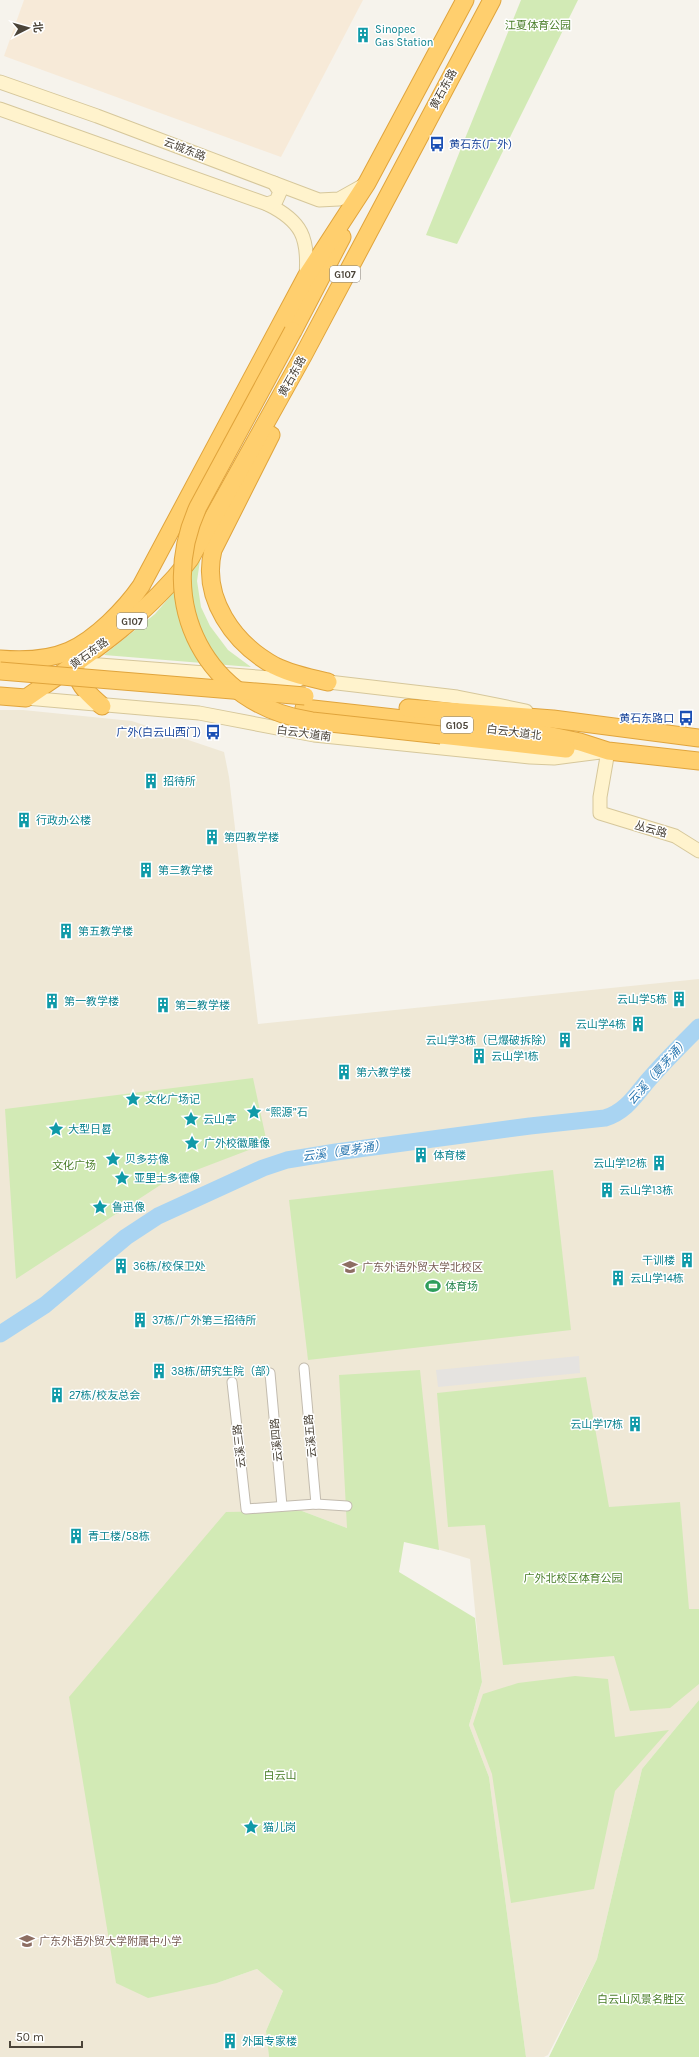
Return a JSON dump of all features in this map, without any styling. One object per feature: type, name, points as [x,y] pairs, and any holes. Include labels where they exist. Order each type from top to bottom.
[{"type":"highway","name":"黄石东路","points":[[19,661],[51,656],[70,651],[110,622],[131,600],[151,568],[185,501],[306,277],[367,183],[465,0]]},
{"type":"highway","name":"黄石东路","points":[[26,698],[118,633],[166,589],[190,559],[303,356],[492,0]]},
{"type":"highway","points":[[367,183],[340,241],[189,526],[181,563],[181,579],[187,615],[193,631],[204,653],[226,681],[245,696],[272,712],[293,718],[312,721],[540,747],[608,751]]},
{"type":"highway","points":[[303,356],[271,435],[216,544],[211,561],[210,572],[211,585],[218,607],[230,628],[246,646],[276,667],[328,682]]},
{"type":"highway","points":[[185,501],[185,515],[192,524],[200,525],[213,520]]},
{"type":"highway","points":[[82,643],[76,663],[76,677],[90,696],[102,706]]},
{"type":"highway","name":"G107","points":[[0,659],[19,661]]},
{"type":"highway","name":"G105","points":[[0,671],[304,702]]},
{"type":"highway","name":"G105","points":[[0,682],[177,695],[304,702]]},
{"type":"highway","name":"白云大道南","points":[[0,696],[26,698]]},
{"type":"highway","name":"白云大道北","points":[[304,702],[553,719],[699,738]]},
{"type":"highway","name":"白云大道北","points":[[304,702],[547,736],[580,742],[608,751],[699,762]]},
{"type":"main road","name":"云城东路","points":[[0,82],[97,116],[319,200],[329,201],[347,196],[367,183]]},
{"type":"main road","points":[[0,109],[267,204],[289,217],[297,225],[303,235],[308,256],[306,277]]},
{"type":"main road","points":[[267,204],[276,201],[280,192],[274,183]]},
{"type":"main road","points":[[19,661],[100,664],[328,682],[457,697],[500,705],[553,719]]},
{"type":"main road","points":[[100,664],[92,675],[91,685],[95,697],[102,706]]},
{"type":"main road","name":"白云大道南","points":[[26,698],[198,714],[314,735],[530,757],[554,758],[608,751]]},
{"type":"main road","name":"丛云路","points":[[608,751],[600,796],[600,812],[667,833],[681,839],[699,851]]},
{"type":"street","name":"云溪五路","points":[[304,1368],[316,1504]]},
{"type":"street","name":"云溪四路","points":[[270,1373],[282,1506]]},
{"type":"street","name":"云溪三路","points":[[232,1382],[246,1509],[282,1506]]},
{"type":"street","points":[[282,1506],[316,1504],[347,1506]]},
{"type":"shaded area","points":[[24,0],[363,0],[281,157],[4,56]]},
{"type":"shaded area","name":"广东外语外贸大学北校区","points":[[0,710],[23,710],[132,721],[224,752],[229,777],[258,1024],[699,979],[699,1700],[642,1769],[597,1959],[548,2055],[544,2057],[526,2057],[489,1777],[469,1725],[482,1682],[470,1559],[404,1539],[347,1528],[302,1511],[217,1983],[257,1969],[283,1991],[266,2031],[269,2057],[0,2057]]},
{"type":"shaded area","points":[[579,1356],[580,1373],[438,1387],[436,1370]]},
{"type":"green space","name":"江夏体育公园","points":[[521,0],[578,0],[457,244],[426,235]]},
{"type":"green space","points":[[202,547],[197,581],[201,607],[210,626],[228,650],[251,667],[104,655],[155,614],[174,592]]},
{"type":"green space","name":"文化广场","points":[[253,1078],[267,1143],[165,1182],[16,1279],[5,1109]]},
{"type":"green space","name":"体育场","points":[[553,1170],[571,1330],[308,1360],[289,1200]]},
{"type":"green space","name":"白云山","points":[[420,1370],[439,1550],[404,1542],[399,1572],[475,1618],[482,1682],[469,1725],[489,1777],[526,2057],[269,2057],[266,2031],[283,1991],[257,1969],[217,1983],[148,1998],[116,1983],[69,1697],[226,1512],[302,1511],[347,1528],[339,1375]]},
{"type":"green space","name":"广外北校区体育公园","points":[[586,1377],[609,1507],[680,1502],[689,1609],[699,1609],[699,1684],[670,1708],[630,1711],[614,1656],[503,1665],[485,1525],[448,1527],[437,1393]]},
{"type":"green space","points":[[575,1676],[608,1679],[615,1737],[669,1730],[615,1791],[594,1889],[511,1903],[492,1774],[473,1724],[483,1694],[518,1683]]},
{"type":"green space","name":"白云山风景名胜区","points":[[699,1700],[699,2057],[549,2057],[597,1959],[642,1769]]},
{"type":"waterway","name":"云溪（夏茅涌）","points":[[0,1334],[45,1305],[126,1237],[158,1216],[263,1168],[287,1160],[336,1152],[530,1126],[605,1118],[613,1115],[626,1106],[663,1063],[699,1027]]},
{"type":"place","name":"Sinopec Gas Station","points":[[363,35]]},
{"type":"place","name":"黄石东(广外)","points":[[437,144]]},
{"type":"place","name":"黄石东路口","points":[[686,718]]},
{"type":"place","name":"广外(白云山西门)","points":[[213,732]]},
{"type":"place","name":"招待所","points":[[151,781]]},
{"type":"place","name":"行政办公楼","points":[[24,820]]},
{"type":"place","name":"第四教学楼","points":[[212,837]]},
{"type":"place","name":"第三教学楼","points":[[146,870]]},
{"type":"place","name":"第五教学楼","points":[[66,931]]},
{"type":"place","name":"云山学5栋","points":[[679,999]]},
{"type":"place","name":"第一教学楼","points":[[52,1001]]},
{"type":"place","name":"第二教学楼","points":[[163,1005]]},
{"type":"place","name":"云山学4栋","points":[[638,1024]]},
{"type":"place","name":"云山学3栋（已爆破拆除）","points":[[565,1040]]},
{"type":"place","name":"云山学1栋","points":[[479,1056]]},
{"type":"place","name":"第六教学楼","points":[[344,1072]]},
{"type":"place","name":"文化广场记","points":[[133,1099]]},
{"type":"place","name":"“熙源”石","points":[[254,1112]]},
{"type":"place","name":"云山亭","points":[[191,1119]]},
{"type":"place","name":"大型日晷","points":[[56,1129]]},
{"type":"place","name":"广外校徽雕像","points":[[192,1143]]},
{"type":"place","name":"体育楼","points":[[421,1155]]},
{"type":"place","name":"贝多芬像","points":[[113,1159]]},
{"type":"place","name":"云山学12栋","points":[[659,1163]]},
{"type":"place","name":"亚里士多德像","points":[[122,1178]]},
{"type":"place","name":"云山学13栋","points":[[607,1190]]},
{"type":"place","name":"鲁迅像","points":[[100,1207]]},
{"type":"place","name":"干训楼","points":[[687,1260]]},
{"type":"place","name":"36栋/校保卫处","points":[[121,1266]]},
{"type":"place","name":"广东外语外贸大学北校区","points":[[350,1267]]},
{"type":"place","name":"云山学14栋","points":[[618,1278]]},
{"type":"place","name":"体育场","points":[[433,1286]]},
{"type":"place","name":"37栋/广外第三招待所","points":[[140,1320]]},
{"type":"place","name":"38栋/研究生院（部）","points":[[159,1371]]},
{"type":"place","name":"27栋/校友总会","points":[[57,1395]]},
{"type":"place","name":"云山学17栋","points":[[635,1424]]},
{"type":"place","name":"青工楼/58栋","points":[[76,1536]]},
{"type":"place","name":"猫儿岗","points":[[251,1827]]},
{"type":"place","name":"广东外语外贸大学附属中小学","points":[[27,1941]]},
{"type":"place","name":"外国专家楼","points":[[230,2041]]}]
